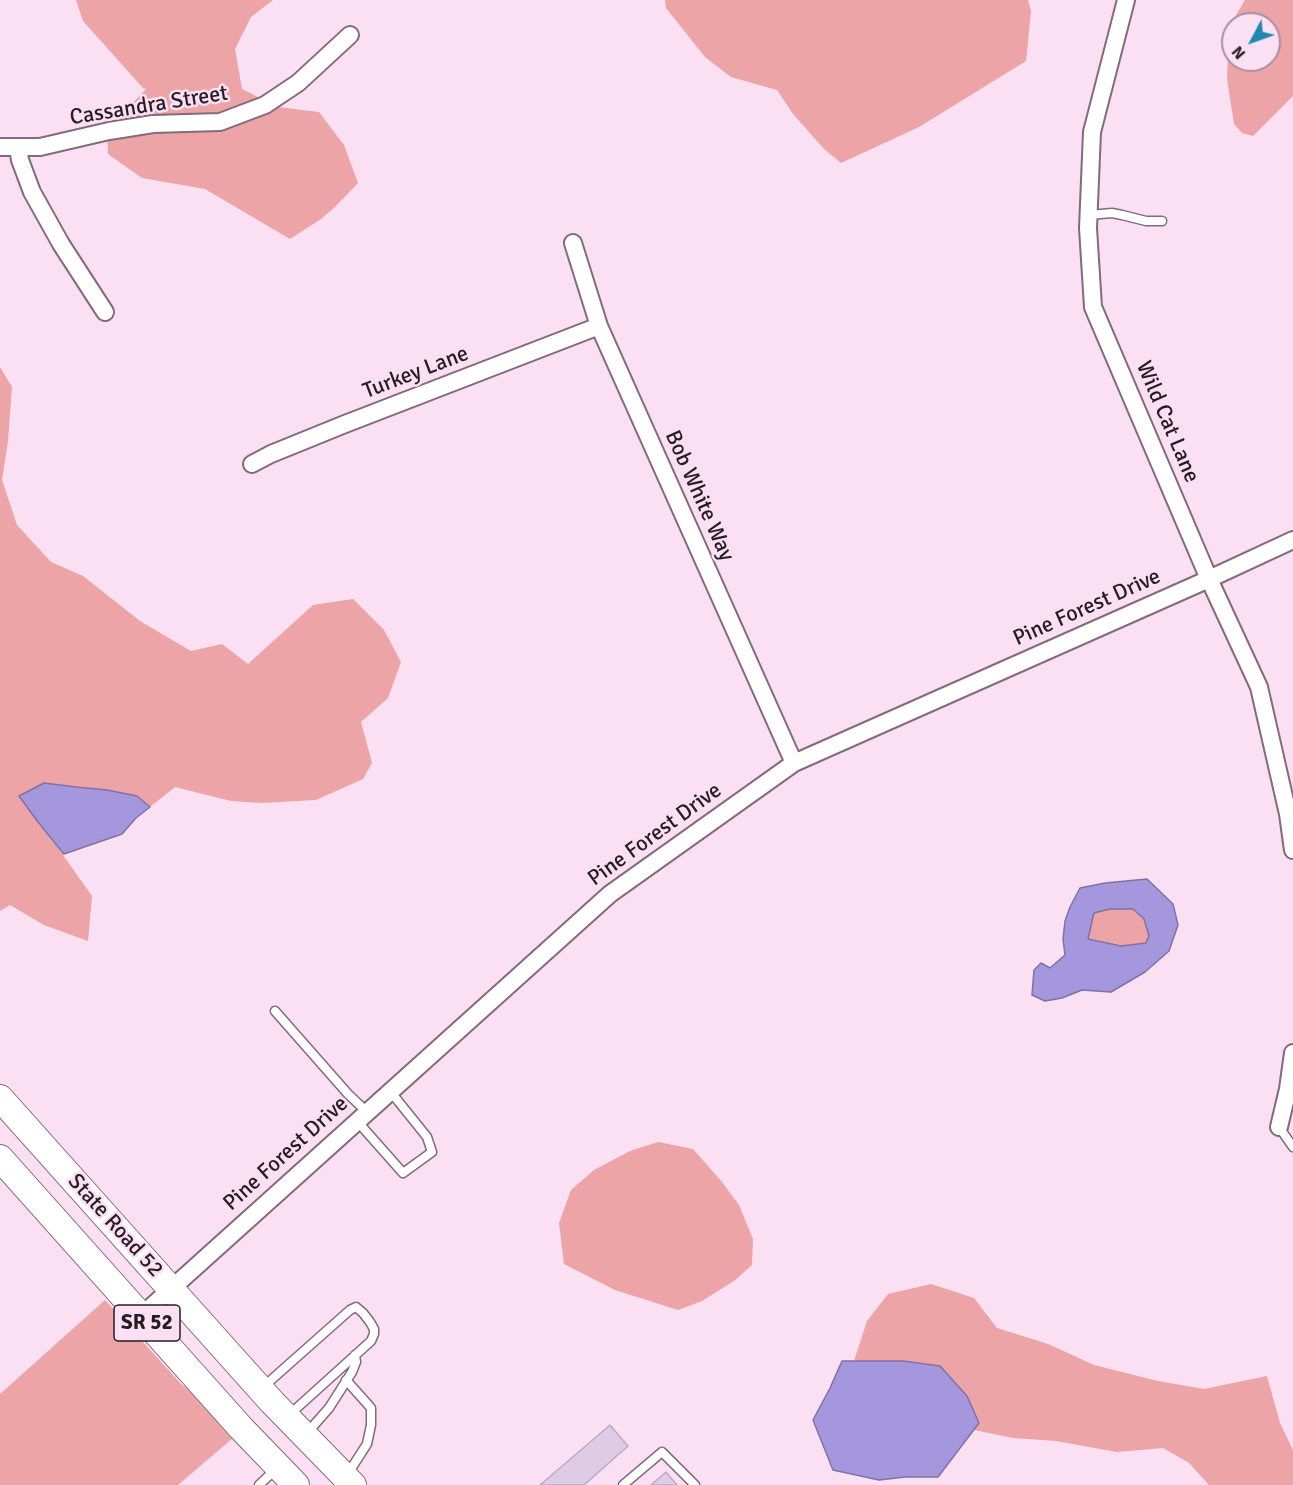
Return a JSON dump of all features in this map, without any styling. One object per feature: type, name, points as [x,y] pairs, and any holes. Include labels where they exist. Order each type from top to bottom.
[{"type":"main road","name":"State Road 52","points":[[0,1098],[261,1389],[349,1481]]},
{"type":"main road","name":"State Road 52","points":[[0,1158],[241,1428],[296,1485]]},
{"type":"street","name":"Wild Cat Lane","points":[[1126,0],[1092,132],[1088,228],[1093,307],[1209,579],[1259,687],[1288,814],[1293,850]]},
{"type":"street","name":"Cassandra Street","points":[[0,147],[40,147],[109,131],[153,124],[220,122],[265,105],[298,83],[350,35]]},
{"type":"street","points":[[18,147],[20,160],[32,192],[105,312]]},
{"type":"street","name":"Bob White Way","points":[[573,243],[599,326],[794,763]]},
{"type":"street","name":"Turkey Lane","points":[[252,464],[271,454],[599,326]]},
{"type":"street","name":"Pine Forest Drive","points":[[141,1316],[610,894],[794,763],[1293,540]]},
{"type":"street","points":[[1279,1127],[1293,1053]]},
{"type":"lane","points":[[1089,215],[1112,213],[1146,221],[1162,221]]},
{"type":"lane","points":[[274,1011],[348,1094],[403,1173],[432,1152],[427,1137],[390,1091]]},
{"type":"lane","points":[[1279,1127],[1293,1147]]},
{"type":"lane","points":[[261,1389],[350,1310],[356,1307],[370,1322],[374,1329],[371,1341],[287,1417]]},
{"type":"lane","points":[[305,1436],[329,1408],[352,1372],[356,1362],[355,1355]]},
{"type":"lane","points":[[346,1380],[371,1408],[371,1425],[367,1444],[349,1481]]},
{"type":"lane","points":[[623,1485],[662,1452],[695,1485]]},
{"type":"lane","points":[[259,1485],[279,1467]]},
{"type":"shaded area","points":[[76,0],[273,0],[251,17],[235,49],[242,89],[278,107],[319,112],[344,145],[358,183],[321,219],[290,239],[205,189],[142,178],[108,154],[107,130],[146,89],[83,21]]},
{"type":"shaded area","points":[[665,0],[1028,0],[1031,11],[1026,61],[919,127],[841,163],[824,149],[793,114],[777,90],[731,77],[705,57],[666,8]]},
{"type":"shaded area","points":[[1245,0],[1293,0],[1293,96],[1253,136],[1242,133],[1234,124],[1227,72],[1281,72],[1281,12],[1238,12]]},
{"type":"shaded area","points":[[0,367],[12,387],[2,480],[17,525],[51,562],[83,576],[140,621],[191,651],[222,644],[248,664],[313,605],[353,599],[384,630],[401,662],[388,698],[361,722],[372,763],[363,779],[316,800],[261,803],[231,801],[175,787],[150,807],[137,796],[76,787],[38,822],[64,854],[92,896],[88,941],[44,925],[10,905],[0,911]]},
{"type":"shaded area","points":[[44,783],[137,796],[150,807],[122,834],[64,854],[19,796]]},
{"type":"shaded area","points":[[1147,879],[1173,904],[1178,925],[1169,951],[1145,972],[1111,992],[1082,990],[1062,998],[1045,1001],[1032,995],[1034,970],[1041,963],[1050,968],[1065,955],[1063,939],[1065,921],[1080,888]],"holes":[[[1110,909],[1133,909],[1144,919],[1149,936],[1146,943],[1121,946],[1088,939],[1094,913]]]},
{"type":"shaded area","points":[[1110,909],[1133,909],[1144,919],[1149,936],[1146,943],[1121,946],[1088,939],[1094,913]]},
{"type":"shaded area","points":[[658,1142],[693,1149],[739,1205],[753,1239],[752,1265],[734,1281],[702,1301],[678,1310],[615,1290],[564,1264],[559,1223],[571,1190],[594,1170],[630,1151]]},
{"type":"shaded area","points":[[931,1284],[974,1298],[997,1328],[1048,1344],[1094,1365],[1158,1381],[1204,1389],[1267,1376],[1280,1423],[1293,1450],[1293,1485],[1209,1485],[1189,1463],[1163,1448],[1117,1452],[1056,1441],[1013,1438],[974,1430],[979,1423],[940,1366],[903,1361],[854,1361],[867,1321],[888,1294]]},
{"type":"shaded area","points":[[105,1300],[233,1438],[178,1485],[0,1485],[0,1394]]},
{"type":"shaded area","points":[[842,1361],[903,1361],[940,1366],[967,1396],[979,1423],[938,1477],[879,1480],[833,1470],[813,1420]]},
{"type":"building","points":[[610,1425],[628,1446],[584,1485],[540,1485]]},
{"type":"building","points":[[666,1472],[677,1485],[651,1485]]}]
